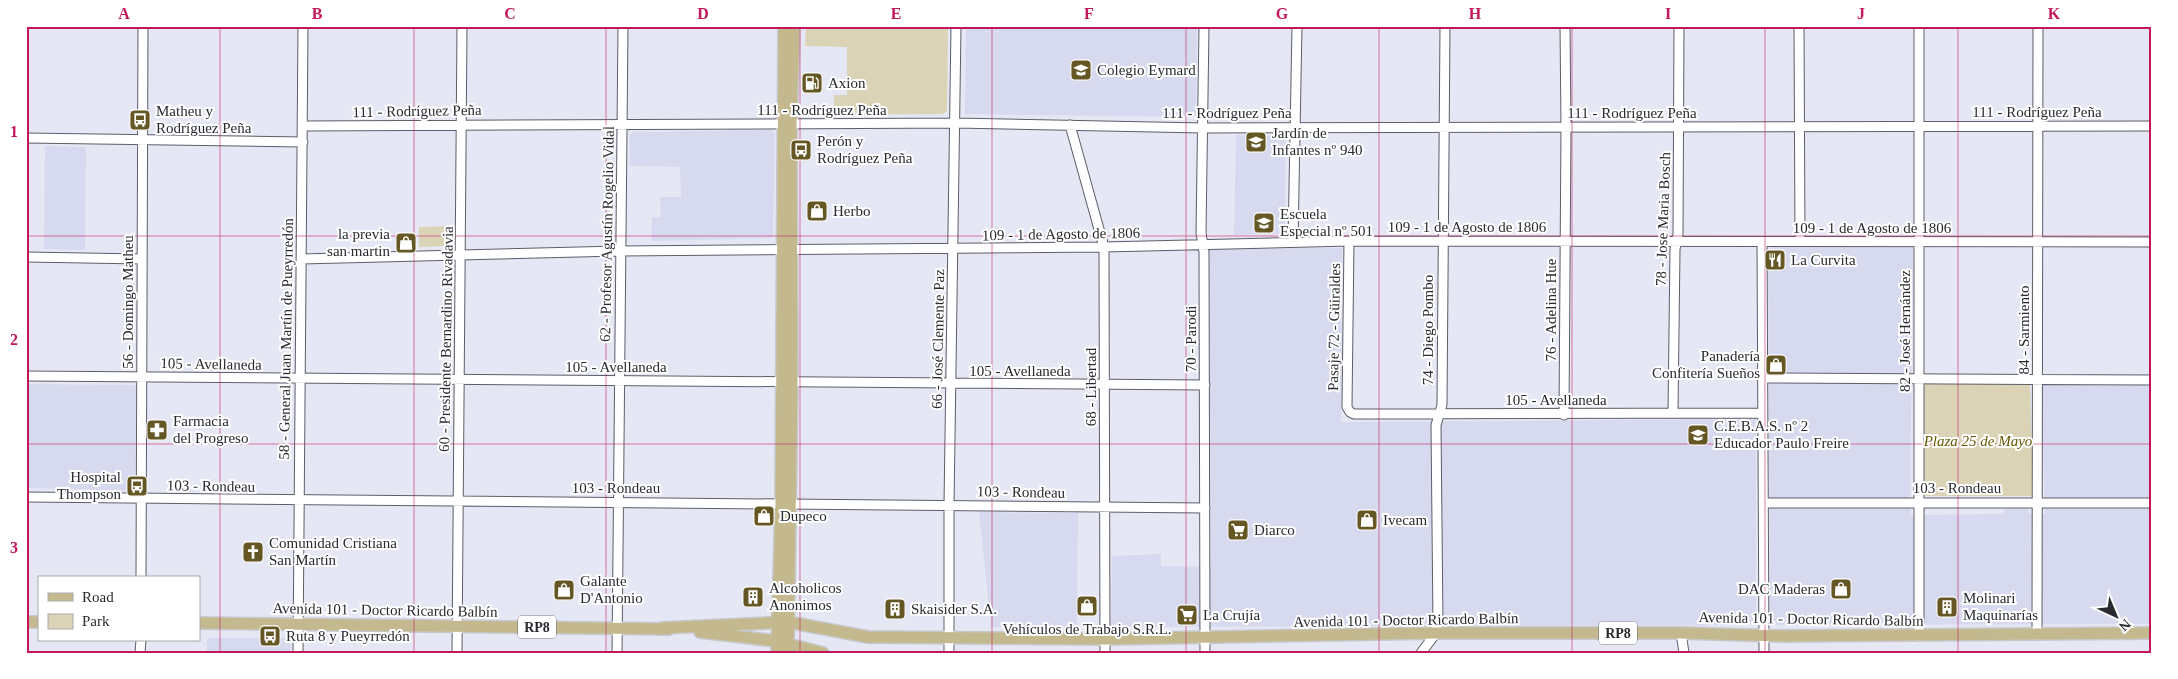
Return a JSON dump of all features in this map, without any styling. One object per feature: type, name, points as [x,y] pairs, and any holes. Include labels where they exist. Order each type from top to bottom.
[{"type":"main road","points":[[776,647],[782,622],[785,503],[787,124],[784,26]]},
{"type":"main road","points":[[787,124],[794,26]]},
{"type":"main road","points":[[782,622],[788,649]]},
{"type":"main road","name":"Avenida 101 - Doctor Ricardo Balbín","points":[[200,624],[662,628],[782,622],[857,636],[1105,639],[1435,633],[1681,633],[1919,636],[2152,634]]},
{"type":"main road","name":"Avenida 101 - Doctor Ricardo Balbín","points":[[662,628],[823,653]]},
{"type":"street","name":"56 - Domingo Matheu","points":[[140,576],[143,26]]},
{"type":"street","name":"58 - General Juan Martín de Pueyrredón","points":[[298,653],[303,26]]},
{"type":"street","name":"60 - Presidente Bernardino Rivadavia","points":[[456,653],[462,255],[462,26]]},
{"type":"street","name":"62 - Profesor Agustín Rogelio Vidal","points":[[617,653],[620,380],[619,252],[623,26]]},
{"type":"street","name":"66 - José Clemente Paz","points":[[949,653],[949,505],[956,26]]},
{"type":"street","name":"70 - Parodi","points":[[1204,26],[1205,653]]},
{"type":"street","points":[[1293,242],[1297,26]]},
{"type":"street","name":"74 - Diego Pombo","points":[[1435,633],[1438,613],[1436,425],[1442,405],[1445,26]]},
{"type":"street","name":"76 - Adelina Hue","points":[[1564,26],[1566,127],[1564,414]]},
{"type":"street","name":"78 - Jose Maria Bosch","points":[[1673,413],[1679,126],[1679,26]]},
{"type":"street","points":[[1799,26],[1800,241]]},
{"type":"street","name":"82 - José Hernández","points":[[1919,26],[1919,636]]},
{"type":"street","name":"84 - Sarmiento","points":[[2037,635],[2038,26]]},
{"type":"street","name":"111 - Rodríguez Peña","points":[[303,126],[956,123],[1203,128],[2152,126]]},
{"type":"street","name":"68 - Libertad","points":[[1070,125],[1104,247],[1105,653]]},
{"type":"street","points":[[26,138],[303,142]]},
{"type":"street","name":"109 - 1 de Agosto de 1806","points":[[301,259],[619,252],[953,250],[1349,241],[2152,242]]},
{"type":"street","name":"Pasaje 72 - Güiraldes","points":[[1349,241],[1347,407],[1350,412]]},
{"type":"street","points":[[1762,242],[1764,378],[1762,413],[1762,635],[1764,653]]},
{"type":"street","points":[[26,257],[142,259]]},
{"type":"street","name":"105 - Avellaneda","points":[[26,376],[620,380],[952,385],[1205,385]]},
{"type":"street","points":[[1764,378],[2152,380]]},
{"type":"street","name":"105 - Avellaneda","points":[[1350,412],[1354,414],[1762,413]]},
{"type":"street","name":"103 - Rondeau","points":[[26,497],[298,501],[619,501],[1205,508]]},
{"type":"street","name":"103 - Rondeau","points":[[1763,503],[2038,501],[2152,503]]},
{"type":"street","points":[[1420,653],[1435,633]]},
{"type":"street","points":[[1681,633],[1684,653]]},
{"type":"shaded area","name":"Colegio Eymard","points":[[966,26],[1197,26],[1196,117],[965,114]]},
{"type":"shaded area","points":[[771,130],[775,134],[773,236],[771,238],[651,241],[652,217],[661,217],[660,197],[681,197],[680,167],[630,166],[630,135],[633,132]]},
{"type":"shaded area","points":[[1236,135],[1283,136],[1286,139],[1285,230],[1282,234],[1234,235]]},
{"type":"shaded area","points":[[45,146],[86,147],[85,250],[44,249]]},
{"type":"shaded area","points":[[1913,243],[1910,515],[2004,514],[2005,509],[2027,509],[2030,514],[2045,514],[2042,384],[2152,385],[2152,624],[1770,625],[1768,251],[1772,247]]},
{"type":"shaded area","points":[[1342,248],[1341,422],[1756,419],[1756,625],[1111,627],[1112,556],[1161,554],[1161,566],[1211,567],[1209,249]]},
{"type":"shaded area","points":[[26,384],[134,385],[137,388],[135,487],[131,491],[26,488]]},
{"type":"shaded area","points":[[979,512],[1078,513],[1077,626],[991,627]]},
{"type":"shaded area","points":[[207,638],[287,638],[291,641],[290,653],[207,653]]},
{"type":"green space","points":[[806,26],[948,26],[947,111],[943,114],[834,115],[834,95],[847,95],[847,47],[805,46]]},
{"type":"green space","points":[[455,226],[455,243],[451,246],[419,247],[419,227]]},
{"type":"green space","name":"Plaza 25 de Mayo","points":[[1924,382],[2030,385],[2033,496],[1924,496]]},
{"type":"place","name":"Colegio Eymard","points":[[1081,70]]},
{"type":"place","name":"Axion","points":[[812,83]]},
{"type":"place","name":"Matheu y Rodríguez Peña","points":[[140,120]]},
{"type":"place","name":"Jardín de Infantes nº 940","points":[[1256,142]]},
{"type":"place","name":"Perón y Rodríguez Peña","points":[[801,150]]},
{"type":"place","name":"Herbo","points":[[817,211]]},
{"type":"place","name":"Escuela Especial nº 501","points":[[1264,223]]},
{"type":"place","name":"la previa san martin","points":[[406,243]]},
{"type":"place","name":"La Curvita","points":[[1775,260]]},
{"type":"place","name":"Panadería Confitería Sueños","points":[[1776,365]]},
{"type":"place","name":"Farmacia del Progreso","points":[[157,430]]},
{"type":"place","name":"C.E.B.A.S. nº 2 Educador Paulo Freire","points":[[1698,435]]},
{"type":"place","name":"Hospital Thompson","points":[[137,486]]},
{"type":"place","name":"Dupeco","points":[[764,516]]},
{"type":"place","name":"Ivecam","points":[[1367,520]]},
{"type":"place","name":"Diarco","points":[[1238,530]]},
{"type":"place","name":"Comunidad Cristiana San Martín","points":[[253,552]]},
{"type":"place","name":"DAC Maderas","points":[[1841,589]]},
{"type":"place","name":"Galante D'Antonio","points":[[564,590]]},
{"type":"place","name":"Alcoholicos Anonimos","points":[[753,597]]},
{"type":"place","name":"Vehículos de Trabajo S.R.L.","points":[[1087,606]]},
{"type":"place","name":"Molinari Maquinarías","points":[[1947,607]]},
{"type":"place","name":"Skaisider S.A.","points":[[895,609]]},
{"type":"place","name":"La Crujía","points":[[1187,615]]},
{"type":"place","name":"Ruta 8 y Pueyrredón","points":[[270,636]]}]
